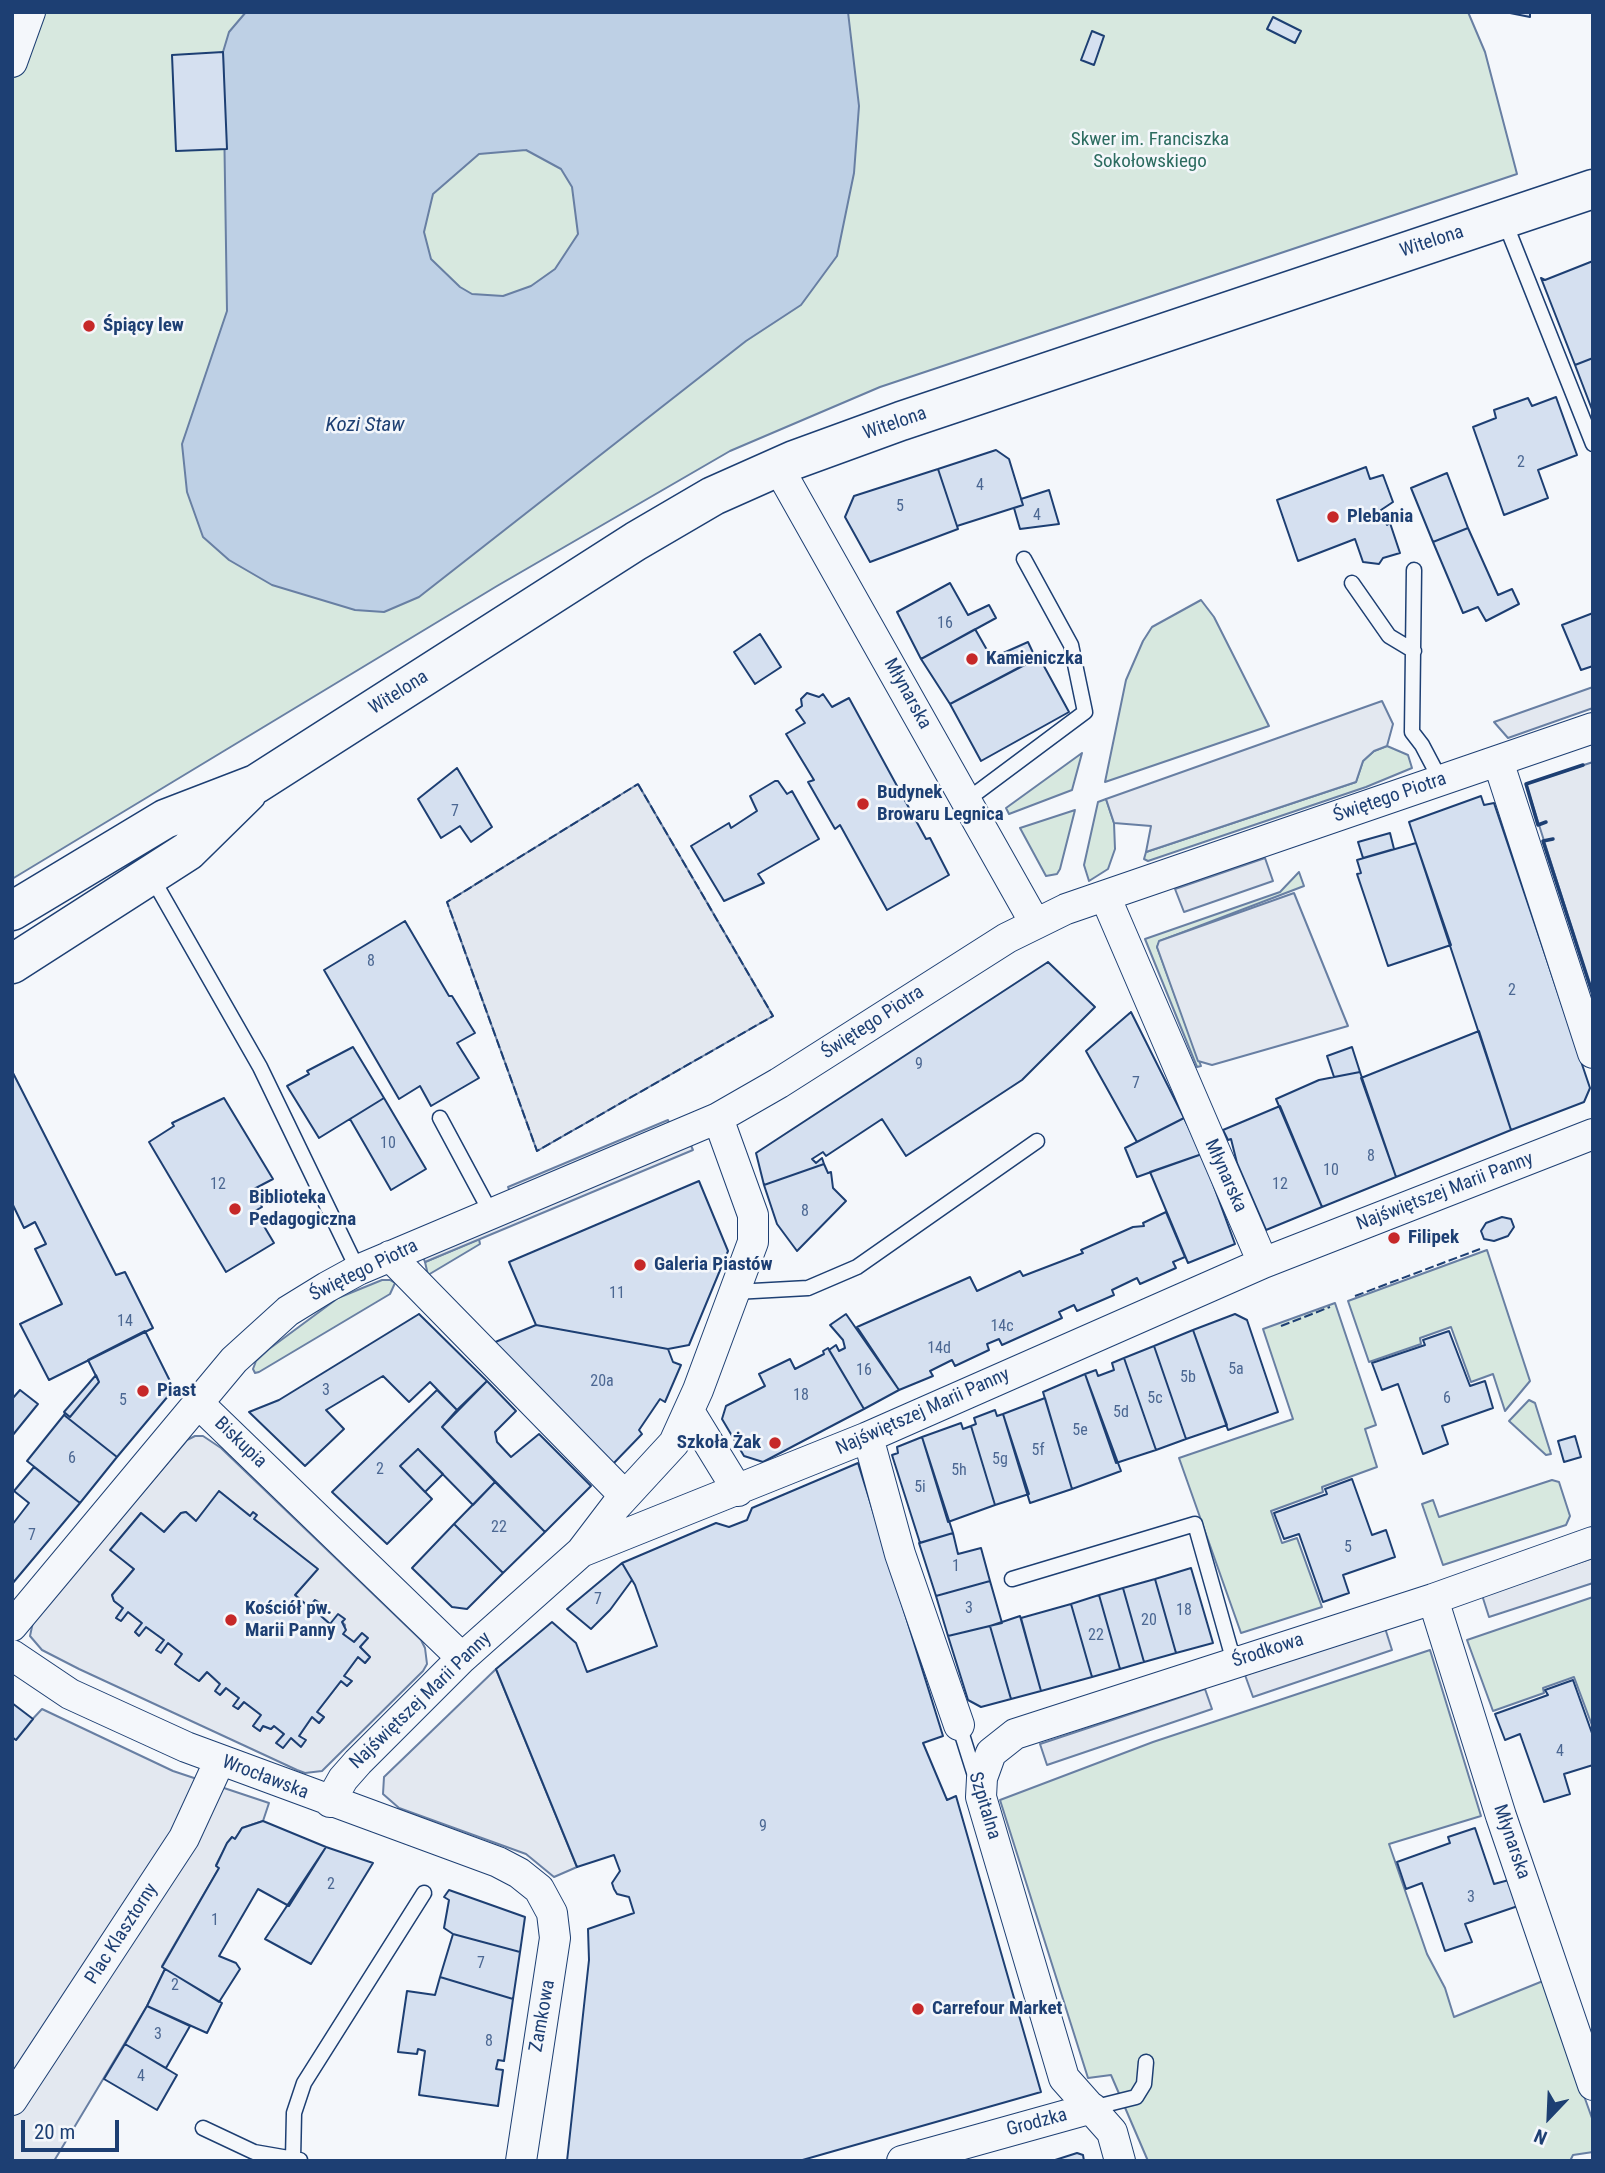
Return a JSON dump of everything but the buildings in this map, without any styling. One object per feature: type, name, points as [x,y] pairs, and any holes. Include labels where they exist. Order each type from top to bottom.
[{"type":"main road","name":"Witelona","points":[[12,911],[164,819],[256,784],[636,541],[713,496],[778,467],[901,421],[1593,189]]},
{"type":"main road","name":"Witelona","points":[[12,964],[188,851],[256,784]]},
{"type":"street","points":[[12,62],[30,12]]},
{"type":"street","name":"Młynarska","points":[[778,467],[1035,923]]},
{"type":"street","name":"Świętego Piotra","points":[[197,1402],[234,1360],[288,1311],[358,1270],[718,1118],[779,1083],[974,958],[1035,923],[1105,896],[1593,728]]},
{"type":"street","points":[[1498,761],[1593,1053]]},
{"type":"street","name":"Młynarska","points":[[1105,896],[1263,1263]]},
{"type":"street","points":[[581,1552],[625,1496],[670,1448],[689,1411],[753,1242],[755,1225],[718,1118]]},
{"type":"street","name":"Najświętszej Marii Panny","points":[[330,1802],[358,1762],[462,1658],[581,1552],[868,1437],[1263,1263],[1593,1134]]},
{"type":"street","points":[[390,1256],[625,1496]]},
{"type":"street","name":"Biskupia","points":[[12,1626],[197,1402],[462,1658]]},
{"type":"street","points":[[689,1411],[738,1491]]},
{"type":"street","name":"Szpitalna","points":[[868,1437],[900,1554],[959,1724]]},
{"type":"street","name":"Środkowa","points":[[981,1797],[981,1784],[988,1758],[1012,1735],[1433,1598],[1593,1542]]},
{"type":"street","name":"Młynarska","points":[[1433,1598],[1502,1815],[1593,2085]]},
{"type":"street","name":"Wrocławska","points":[[12,1655],[70,1695],[219,1760],[498,1862],[528,1879]]},
{"type":"street","name":"Plac Klasztorny","points":[[12,2100],[184,1838],[219,1760]]},
{"type":"street","name":"Szpitalna","points":[[981,1797],[1064,2078],[1112,2132],[1120,2161]]},
{"type":"street","name":"Zamkowa","points":[[521,2161],[555,1934],[549,1905],[528,1879]]},
{"type":"street","name":"Grodzka","points":[[902,2161],[1092,2108]]},
{"type":"lane","points":[[1504,218],[1524,278],[1593,444]]},
{"type":"lane","points":[[967,800],[1085,712],[1071,645],[1024,559]]},
{"type":"lane","points":[[1414,570],[1412,732],[1441,781]]},
{"type":"lane","points":[[1352,583],[1389,636],[1414,651]]},
{"type":"lane","points":[[151,875],[267,1080],[358,1270]]},
{"type":"lane","points":[[440,1118],[491,1213]]},
{"type":"lane","points":[[731,1303],[808,1288],[857,1267],[1037,1141]]},
{"type":"lane","points":[[1012,1579],[1195,1524],[1234,1662]]},
{"type":"lane","name":"Szpitalna","points":[[959,1724],[981,1797]]},
{"type":"lane","points":[[202,2128],[254,2152],[297,2160],[294,2113],[304,2083],[424,1893]]},
{"type":"lane","name":"Grodzka","points":[[1092,2108],[1136,2097],[1144,2084],[1146,2062]]},
{"type":"green space","name":"Skwer im. Franciszka Sokołowskiego","points":[[12,12],[1468,12],[1485,52],[1517,174],[880,387],[730,451],[497,586],[12,879]]},
{"type":"green space","points":[[1201,600],[1214,617],[1269,726],[1105,782],[1126,680],[1143,641],[1152,627]]},
{"type":"green space","points":[[1387,746],[1408,755],[1412,768],[1366,787],[1148,861],[1144,859],[1146,852],[1356,782],[1363,761],[1374,751]]},
{"type":"green space","points":[[1082,753],[1072,790],[1009,814],[1006,808]]},
{"type":"green space","points":[[1106,799],[1114,823],[1115,849],[1108,869],[1089,881],[1084,865],[1098,802]]},
{"type":"green space","points":[[1075,810],[1060,869],[1057,874],[1046,876],[1020,828]]},
{"type":"green space","points":[[1299,872],[1304,886],[1160,941],[1157,947],[1201,1066],[1197,1067],[1145,939],[1280,892]]},
{"type":"green space","points":[[479,1239],[480,1244],[428,1275],[425,1262]]},
{"type":"green space","points":[[1487,1250],[1530,1381],[1505,1411],[1493,1374],[1471,1382],[1451,1327],[1420,1338],[1421,1344],[1369,1362],[1348,1301]]},
{"type":"green space","points":[[382,1280],[395,1283],[390,1294],[255,1373],[253,1369],[256,1361],[269,1349],[338,1298]]},
{"type":"green space","points":[[1335,1303],[1376,1425],[1365,1429],[1377,1467],[1322,1487],[1323,1492],[1271,1511],[1282,1543],[1297,1538],[1322,1607],[1241,1633],[1179,1458],[1293,1419],[1263,1329]]},
{"type":"green space","points":[[1529,1400],[1535,1403],[1551,1454],[1546,1455],[1509,1421]]},
{"type":"green space","points":[[1552,1480],[1559,1482],[1570,1516],[1566,1525],[1443,1565],[1422,1504],[1433,1500],[1439,1517]]},
{"type":"green space","points":[[1593,1597],[1593,1728],[1574,1677],[1543,1688],[1544,1693],[1493,1711],[1467,1640]]},
{"type":"green space","points":[[1430,1650],[1481,1816],[1389,1844],[1427,1954],[1445,1988],[1454,2017],[1543,1981],[1593,2121],[1593,2152],[1573,2155],[1570,2161],[1148,2161],[1111,2075],[1088,2078],[1000,1800],[1153,1742]]},
{"type":"shaded area","points":[[1593,687],[1593,708],[1508,738],[1494,722]]},
{"type":"shaded area","points":[[1382,701],[1393,724],[1387,746],[1374,751],[1363,761],[1356,782],[1146,852],[1151,826],[1114,823],[1106,799]]},
{"type":"shaded area","points":[[1593,762],[1593,995],[1526,784]]},
{"type":"shaded area","points":[[638,784],[773,1016],[537,1151],[447,902]]},
{"type":"shaded area","points":[[1265,858],[1273,881],[1184,912],[1175,889]]},
{"type":"shaded area","points":[[1294,893],[1348,1026],[1212,1065],[1198,1061],[1157,947],[1159,941]]},
{"type":"shaded area","points":[[668,1120],[672,1130],[512,1197],[508,1187]]},
{"type":"shaded area","points":[[689,1141],[693,1150],[425,1262],[421,1252]]},
{"type":"shaded area","points":[[203,1436],[221,1448],[421,1640],[425,1648],[427,1664],[423,1671],[322,1771],[305,1773],[297,1770],[79,1669],[42,1650],[30,1636],[33,1622],[187,1440]],"holes":[[[220,1492],[317,1569],[295,1595],[309,1607],[320,1603],[314,1610],[330,1624],[342,1622],[345,1625],[343,1634],[354,1642],[362,1634],[367,1638],[360,1647],[370,1657],[365,1663],[358,1657],[344,1676],[351,1681],[347,1686],[341,1681],[317,1712],[324,1717],[319,1723],[312,1717],[299,1736],[305,1740],[299,1745],[291,1738],[283,1748],[277,1743],[284,1734],[274,1726],[271,1729],[263,1726],[260,1731],[253,1726],[261,1715],[244,1702],[238,1709],[234,1706],[239,1698],[226,1688],[221,1694],[216,1691],[220,1684],[207,1672],[199,1681],[175,1664],[182,1654],[168,1643],[161,1652],[157,1650],[164,1640],[146,1627],[139,1635],[135,1632],[142,1623],[128,1612],[121,1621],[116,1618],[123,1608],[114,1601],[112,1595],[134,1569],[111,1550],[141,1513],[164,1532],[181,1513],[186,1512],[196,1521]]]},
{"type":"shaded area","points":[[1593,1558],[1593,1583],[1489,1617],[1482,1595]]},
{"type":"shaded area","points":[[1385,1628],[1392,1650],[1253,1697],[1245,1675]]},
{"type":"shaded area","points":[[496,1669],[577,1867],[554,1877],[526,1854],[399,1808],[383,1794],[384,1777]]},
{"type":"shaded area","points":[[1205,1689],[1212,1709],[1047,1765],[1040,1744]]},
{"type":"shaded area","points":[[42,1709],[173,1771],[269,1803],[263,1821],[242,1828],[235,1839],[232,1837],[227,1844],[216,1865],[219,1868],[162,1966],[165,1969],[147,2006],[54,2161],[12,2161],[12,1741]]},
{"type":"water","name":"Kozi Staw","points":[[246,12],[848,12],[859,106],[854,173],[837,256],[801,305],[746,341],[419,597],[384,612],[355,610],[272,585],[229,560],[203,537],[187,492],[182,444],[227,311],[223,52],[229,32]],"holes":[[[526,150],[561,169],[572,187],[578,234],[555,269],[531,286],[503,296],[472,294],[460,287],[431,259],[424,232],[433,194],[479,154]]]},
{"type":"fence","points":[[638,784],[773,1016],[537,1151],[447,902],[638,784]]},
{"type":"fence","points":[[1355,1296],[1480,1249]]},
{"type":"fence","points":[[1281,1326],[1330,1307]]},
{"type":"wall","points":[[1546,822],[1538,825],[1526,784],[1583,765]]},
{"type":"wall","points":[[1553,839],[1543,841],[1593,995]]},
{"type":"place","name":"Śpiący lew","points":[[89,326]]},
{"type":"place","name":"Plebania","points":[[1333,517]]},
{"type":"place","name":"Kamieniczka","points":[[972,659]]},
{"type":"place","name":"Budynek Browaru Legnica","points":[[863,804]]},
{"type":"place","name":"Biblioteka Pedagogiczna","points":[[235,1209]]},
{"type":"place","name":"Filipek","points":[[1394,1238]]},
{"type":"place","name":"Galeria Piastów","points":[[640,1265]]},
{"type":"place","name":"Piast","points":[[143,1391]]},
{"type":"place","name":"Szkoła Żak","points":[[775,1443]]},
{"type":"place","name":"Kościół pw. Marii Panny","points":[[231,1620]]},
{"type":"place","name":"Carrefour Market","points":[[918,2009]]}]
